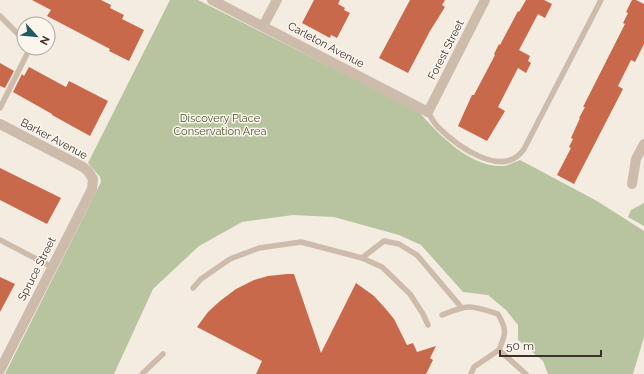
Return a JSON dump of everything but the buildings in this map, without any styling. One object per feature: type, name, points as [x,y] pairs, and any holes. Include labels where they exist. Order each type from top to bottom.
[{"type":"street","name":"Carleton Avenue","points":[[212,0],[428,112]]},
{"type":"street","points":[[263,26],[277,0]]},
{"type":"street","name":"Forest Street","points":[[428,112],[485,0]]},
{"type":"street","name":"Barker Avenue","points":[[0,124],[83,168],[91,174],[93,179]]},
{"type":"street","points":[[632,184],[636,159],[644,144]]},
{"type":"street","name":"Spruce Street","points":[[0,370],[3,354],[52,267],[92,189],[93,179]]},
{"type":"lane","points":[[428,112],[437,126],[450,138],[476,155],[488,160],[496,161],[509,160],[517,157],[524,149],[601,0]]},
{"type":"lane","points":[[0,16],[16,32]]},
{"type":"lane","points":[[0,108],[26,56]]},
{"type":"lane","points":[[0,240],[52,267]]},
{"type":"lane","points":[[362,258],[384,241],[399,244],[417,255],[461,307]]},
{"type":"lane","points":[[193,288],[201,279],[230,259],[259,248],[301,242],[362,258],[382,268],[410,294],[428,325]]},
{"type":"lane","points":[[442,315],[461,307],[474,306],[498,314],[505,326],[504,338],[499,350],[474,367],[470,374]]},
{"type":"lane","points":[[499,350],[526,374]]},
{"type":"lane","points":[[142,374],[163,354]]},
{"type":"green space","name":"Discovery Place Conservation Area","points":[[170,0],[198,0],[416,110],[446,140],[456,148],[478,161],[490,165],[502,166],[509,165],[520,160],[597,201],[644,231],[644,337],[633,374],[548,374],[543,361],[518,340],[518,325],[506,310],[488,295],[463,292],[421,245],[399,235],[334,217],[293,215],[242,222],[199,246],[153,289],[114,374],[5,374],[101,182],[100,177],[88,163]]},
{"type":"green space","points":[[644,203],[644,226],[628,217],[631,210]]}]
